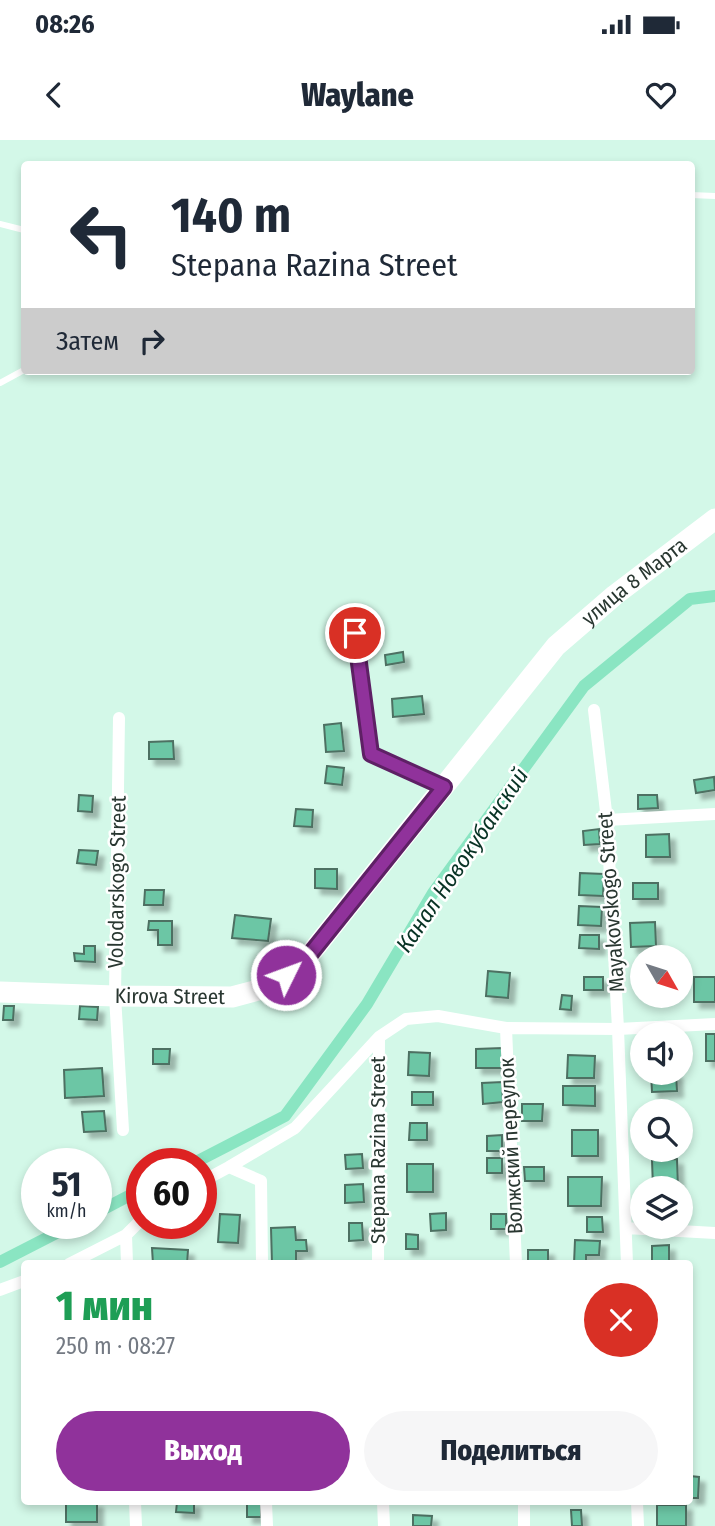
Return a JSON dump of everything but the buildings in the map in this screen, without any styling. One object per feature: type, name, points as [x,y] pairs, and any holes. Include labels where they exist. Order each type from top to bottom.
[{"type":"main road","name":"улица 8 Марта","points":[[556,646],[615,595],[715,519]]},
{"type":"main road","name":"Kirova Street","points":[[0,992],[232,997],[270,987],[303,963],[556,646]]},
{"type":"street","points":[[355,633],[371,754],[444,787]]},
{"type":"street","name":"Mayakovskogo Street","points":[[594,710],[607,820],[627,1260]]},
{"type":"street","name":"Volodarskogo Street","points":[[119,718],[115,996],[123,1130]]},
{"type":"street","points":[[607,820],[715,814]]},
{"type":"street","points":[[217,1173],[295,1128],[379,1037],[406,1019],[438,1016],[506,1028],[618,1030],[715,1024]]},
{"type":"street","name":"Волжский переулок","points":[[506,1028],[516,1260]]},
{"type":"street","name":"Stepana Razina Street","points":[[378,1260],[379,1037]]},
{"type":"street","points":[[229,1167],[261,1181],[262,1260]]},
{"type":"street","points":[[626,1228],[715,1233]]},
{"type":"street","points":[[77,1260],[126,1235]]},
{"type":"street","points":[[126,1239],[127,1260]]},
{"type":"street","points":[[0,1290],[21,1282]]},
{"type":"street","points":[[135,1505],[135,1526]]},
{"type":"street","points":[[266,1505],[267,1526]]},
{"type":"street","points":[[383,1505],[384,1526]]},
{"type":"street","points":[[524,1505],[524,1526]]},
{"type":"street","points":[[637,1505],[638,1526]]},
{"type":"lane","points":[[695,195],[715,197]]},
{"type":"lane","points":[[0,224],[21,229]]},
{"type":"lane","points":[[0,383],[21,372]]},
{"type":"waterway","name":"Канал Новокубанский","points":[[217,1151],[285,1116],[367,1004],[433,893],[584,686],[690,599],[715,596]]},
{"type":"waterway","name":"Канал Новокубанский","points":[[112,1205],[126,1197]]},
{"type":"waterway","name":"Канал Новокубанский","points":[[0,1262],[45,1239]]},
{"type":"route","points":[[286,975],[303,963],[444,787],[371,754],[355,633]]}]
